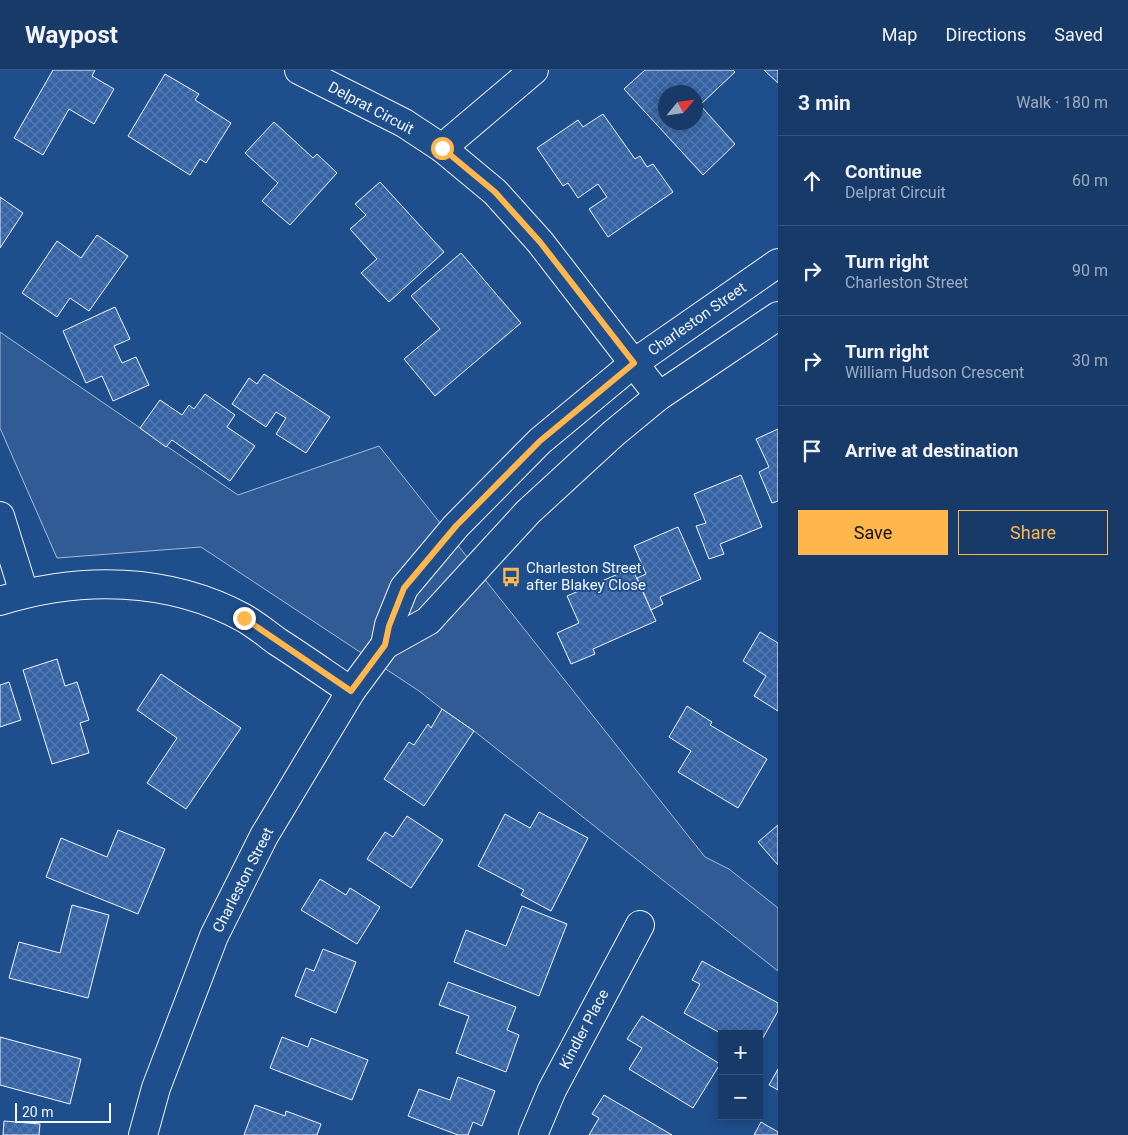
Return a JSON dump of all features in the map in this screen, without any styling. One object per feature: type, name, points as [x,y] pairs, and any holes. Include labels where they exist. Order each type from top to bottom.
[{"type":"street","name":"Delprat Circuit","points":[[299,70],[404,123],[442,148],[501,199],[540,242],[659,396]]},
{"type":"street","points":[[442,148],[534,70]]},
{"type":"street","name":"Charleston Street","points":[[385,645],[389,626],[404,588],[456,526],[540,441],[634,363],[778,263]]},
{"type":"street","name":"Charleston Street","points":[[143,1135],[156,1088],[214,936],[264,836],[351,691],[385,645],[428,621],[528,512],[614,433],[659,396],[778,316]]},
{"type":"street","points":[[0,516],[12,597],[53,587],[112,583],[168,590],[195,597],[244,618],[351,691]]},
{"type":"street","name":"Kindler Place","points":[[533,1135],[552,1090],[640,925]]},
{"type":"shaded area","points":[[0,332],[238,495],[379,446],[705,857],[729,869],[778,908],[778,971],[474,731],[419,691],[201,547],[57,558],[0,428]]},
{"type":"building","points":[[53,70],[95,70],[92,76],[114,89],[94,124],[69,109],[43,155],[14,138]]},
{"type":"building","points":[[645,70],[733,70],[735,72],[703,102],[703,85],[658,85],[658,126],[624,89]]},
{"type":"building","points":[[764,70],[778,70],[778,83]]},
{"type":"building","points":[[165,74],[199,94],[195,100],[231,123],[206,163],[200,159],[190,175],[128,136]]},
{"type":"building","points":[[703,108],[735,144],[703,175],[662,130],[703,130]]},
{"type":"building","points":[[603,114],[635,159],[640,156],[647,167],[653,164],[673,192],[608,237],[589,209],[607,197],[598,184],[578,198],[568,183],[563,186],[537,148],[578,120],[583,127]]},
{"type":"building","points":[[274,122],[313,158],[317,154],[337,173],[290,225],[262,201],[278,183],[245,153]]},
{"type":"building","points":[[380,182],[444,252],[389,302],[361,273],[377,259],[350,229],[366,215],[355,204]]},
{"type":"building","points":[[0,197],[23,213],[0,248]]},
{"type":"building","points":[[97,235],[128,256],[89,311],[70,298],[57,317],[22,293],[57,241],[81,258]]},
{"type":"building","points":[[461,253],[521,323],[435,396],[404,359],[440,329],[411,296]]},
{"type":"building","points":[[115,307],[130,339],[114,346],[122,363],[136,357],[149,385],[113,401],[102,376],[86,383],[63,331]]},
{"type":"building","points":[[264,374],[330,417],[306,453],[276,434],[286,418],[276,412],[266,427],[232,404],[249,378],[257,384]]},
{"type":"building","points":[[205,394],[235,415],[227,427],[255,446],[230,481],[172,440],[166,447],[140,428],[160,400],[182,415],[189,405],[194,409]]},
{"type":"building","points":[[778,429],[778,501],[772,503],[759,472],[769,467],[756,439]]},
{"type":"building","points":[[741,475],[762,527],[720,544],[724,554],[709,559],[696,526],[706,523],[694,494]]},
{"type":"building","points":[[678,527],[701,579],[660,597],[663,604],[651,610],[637,578],[646,574],[634,546]]},
{"type":"building","points":[[632,568],[656,621],[593,649],[595,654],[571,664],[557,633],[579,623],[567,596]]},
{"type":"building","points":[[760,632],[778,643],[778,711],[754,696],[766,676],[743,661]]},
{"type":"building","points":[[57,659],[65,686],[77,682],[89,720],[80,723],[89,753],[52,764],[23,670]]},
{"type":"building","points":[[161,674],[241,728],[186,809],[147,783],[177,738],[137,710]]},
{"type":"building","points":[[9,682],[21,720],[0,727],[0,685]]},
{"type":"building","points":[[687,706],[712,722],[710,725],[767,759],[738,808],[678,772],[691,751],[669,737]]},
{"type":"building","points":[[442,709],[474,731],[424,806],[384,779],[409,742],[414,745],[428,724],[431,728]]},
{"type":"building","points":[[539,812],[588,838],[551,911],[521,895],[524,890],[478,866],[505,814],[530,828]]},
{"type":"building","points":[[407,816],[443,840],[411,888],[367,859],[385,832],[393,837]]},
{"type":"building","points":[[778,825],[778,865],[758,842]]},
{"type":"building","points":[[118,830],[165,849],[138,914],[46,877],[61,838],[107,857]]},
{"type":"building","points":[[320,879],[346,895],[350,888],[380,907],[357,944],[301,910]]},
{"type":"building","points":[[72,905],[109,915],[88,998],[9,978],[19,942],[60,953]]},
{"type":"building","points":[[522,906],[567,924],[539,996],[454,962],[466,930],[506,946]]},
{"type":"building","points":[[323,949],[356,962],[336,1013],[295,996],[306,968],[314,971]]},
{"type":"building","points":[[702,961],[778,1003],[778,1011],[763,1038],[763,1030],[718,1030],[718,1032],[684,1013],[700,984],[692,980]]},
{"type":"building","points":[[448,982],[516,1007],[507,1030],[519,1035],[506,1072],[456,1053],[469,1016],[439,1005]]},
{"type":"building","points":[[642,1016],[718,1063],[718,1067],[693,1108],[629,1069],[642,1048],[627,1039]]},
{"type":"building","points":[[0,1037],[81,1059],[70,1104],[0,1085]]},
{"type":"building","points":[[282,1037],[308,1047],[311,1038],[368,1060],[352,1100],[270,1068]]},
{"type":"building","points":[[778,1069],[778,1090],[769,1085]]},
{"type":"building","points":[[458,1077],[495,1091],[482,1126],[473,1122],[468,1135],[458,1135],[408,1116],[419,1089],[450,1100]]},
{"type":"building","points":[[604,1095],[672,1135],[589,1135],[599,1118],[592,1114]]},
{"type":"building","points":[[255,1105],[285,1116],[286,1111],[321,1124],[317,1135],[244,1135]]},
{"type":"building","points":[[4,1121],[40,1124],[39,1135],[3,1135]]},
{"type":"building","points":[[761,1122],[778,1132],[778,1135],[754,1135]]},
{"type":"place","name":"Charleston Street after Blakey Close","points":[[511,577]]},
{"type":"route","points":[[244,618],[351,691],[385,645],[389,626],[404,588],[456,526],[540,441],[634,363],[540,242],[495,192],[442,148]]}]
